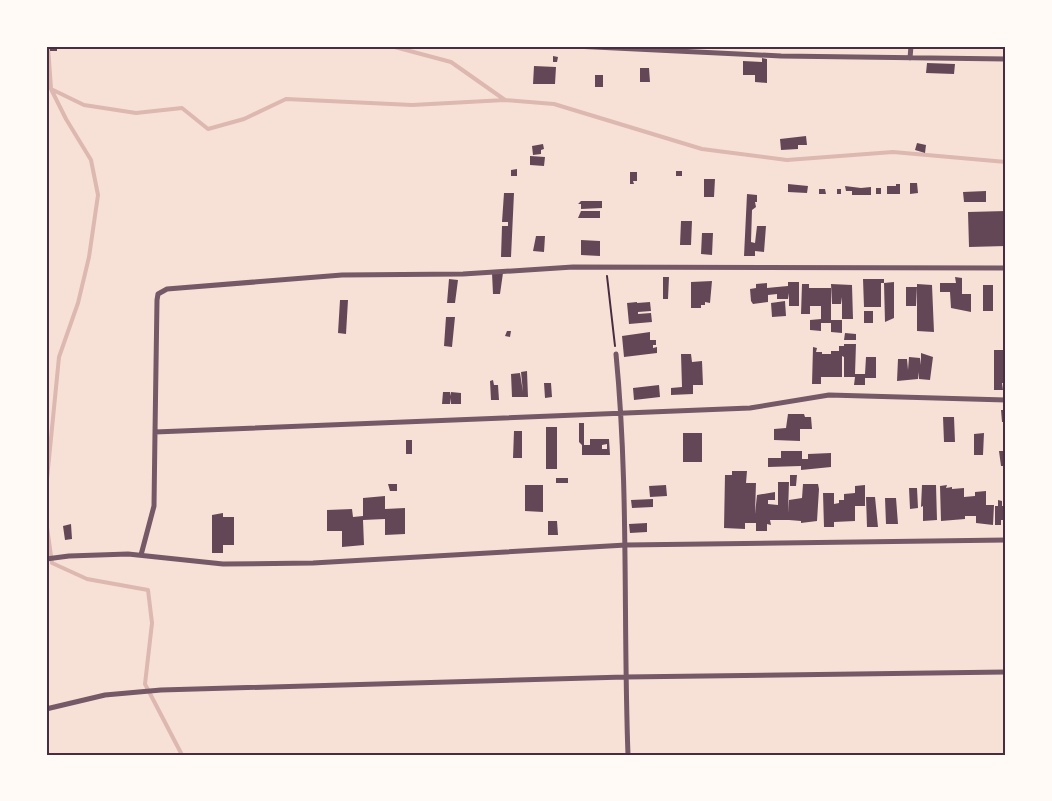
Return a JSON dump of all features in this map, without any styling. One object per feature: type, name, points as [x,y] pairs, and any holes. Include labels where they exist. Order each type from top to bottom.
[{"type":"street","points":[[574,46],[781,56],[1006,60]]},
{"type":"street","points":[[910,58],[911,46]]},
{"type":"street","points":[[142,555],[154,506],[158,294],[167,290],[342,275],[463,274],[573,267],[606,269],[1006,268]]},
{"type":"street","points":[[616,354],[622,414],[626,544],[625,677],[628,755]]},
{"type":"street","points":[[155,432],[750,408],[829,395],[1006,400]]},
{"type":"street","points":[[46,559],[69,556],[142,555],[223,564],[313,563],[626,544],[1006,540]]},
{"type":"street","points":[[46,709],[105,695],[161,690],[625,677],[1006,672]]},
{"type":"path","points":[[606,269],[616,354]]},
{"type":"building","points":[[50,46],[57,46],[57,51],[50,51]]},
{"type":"building","points":[[553,56],[558,57],[557,62],[553,62]]},
{"type":"building","points":[[762,58],[767,59],[767,83],[755,82],[755,75],[743,75],[743,61],[762,62]]},
{"type":"building","points":[[927,63],[955,64],[954,74],[926,73]]},
{"type":"building","points":[[534,66],[556,67],[555,84],[533,84]]},
{"type":"building","points":[[640,68],[649,68],[650,82],[640,82]]},
{"type":"building","points":[[595,75],[603,75],[603,87],[595,87]]},
{"type":"building","points":[[806,136],[807,145],[798,145],[798,149],[781,150],[780,139]]},
{"type":"building","points":[[917,143],[926,145],[925,153],[915,150]]},
{"type":"building","points":[[543,144],[544,149],[541,150],[541,154],[533,155],[532,146]]},
{"type":"building","points":[[530,156],[545,157],[544,166],[530,165]]},
{"type":"building","points":[[517,169],[517,176],[511,176],[511,170]]},
{"type":"building","points":[[676,171],[682,171],[682,176],[676,176]]},
{"type":"building","points":[[630,172],[637,172],[637,181],[633,181],[634,184],[630,184]]},
{"type":"building","points":[[704,179],[715,179],[714,197],[704,197]]},
{"type":"building","points":[[910,183],[917,183],[918,193],[910,194]]},
{"type":"building","points":[[788,184],[808,186],[807,193],[788,192]]},
{"type":"building","points":[[896,184],[900,184],[900,194],[887,194],[887,186],[896,186]]},
{"type":"building","points":[[845,186],[871,187],[871,195],[852,195],[852,191],[846,191]]},
{"type":"building","points":[[876,188],[881,188],[881,194],[876,194]]},
{"type":"building","points":[[819,189],[825,189],[826,194],[819,194]]},
{"type":"building","points":[[837,189],[841,189],[841,194],[837,194]]},
{"type":"building","points":[[986,191],[986,202],[964,202],[963,192]]},
{"type":"building","points":[[504,193],[514,193],[511,257],[501,257],[502,226],[508,226],[508,222],[502,222]]},
{"type":"building","points":[[747,194],[757,195],[756,207],[752,210],[751,242],[755,243],[757,226],[766,226],[764,252],[755,251],[755,256],[744,256]]},
{"type":"building","points":[[581,201],[602,201],[602,208],[581,209],[581,204],[578,204]]},
{"type":"building","points":[[581,211],[600,211],[600,218],[578,218]]},
{"type":"building","points":[[1006,211],[1006,246],[969,247],[968,212]]},
{"type":"building","points":[[681,221],[692,221],[691,245],[680,245]]},
{"type":"building","points":[[702,233],[713,233],[712,255],[701,254]]},
{"type":"building","points":[[536,236],[545,236],[544,252],[533,251]]},
{"type":"building","points":[[581,240],[600,241],[600,256],[581,255]]},
{"type":"building","points":[[492,273],[503,273],[500,294],[493,294]]},
{"type":"building","points":[[663,277],[669,277],[668,299],[663,299]]},
{"type":"building","points":[[955,277],[962,278],[962,294],[971,294],[971,312],[951,308],[950,292],[940,292],[940,283],[956,283]]},
{"type":"building","points":[[449,279],[458,280],[455,303],[447,303]]},
{"type":"building","points":[[863,279],[884,279],[884,283],[881,283],[881,307],[864,307]]},
{"type":"building","points":[[712,281],[710,303],[705,302],[705,305],[701,305],[701,308],[691,308],[691,282]]},
{"type":"building","points":[[788,282],[799,282],[799,306],[789,306],[789,293],[788,299],[777,299],[777,294],[768,295],[768,302],[753,304],[751,301],[750,289],[756,288],[756,284],[767,283],[767,288],[788,286]]},
{"type":"building","points":[[894,282],[894,318],[885,322],[884,283]]},
{"type":"building","points":[[802,284],[809,284],[809,288],[831,288],[831,320],[842,320],[842,333],[831,332],[831,323],[821,323],[821,331],[810,330],[810,320],[821,319],[821,306],[810,306],[810,314],[801,314]]},
{"type":"building","points":[[831,284],[852,285],[853,319],[842,319],[842,297],[841,304],[832,304]]},
{"type":"building","points":[[917,284],[932,285],[934,332],[917,331]]},
{"type":"building","points":[[983,285],[993,285],[993,311],[983,311]]},
{"type":"building","points":[[906,287],[917,287],[916,306],[906,306]]},
{"type":"building","points":[[340,300],[348,300],[346,334],[338,333]]},
{"type":"building","points":[[785,301],[786,316],[772,317],[771,303]]},
{"type":"building","points":[[650,302],[651,311],[638,312],[638,314],[651,313],[652,322],[629,324],[627,303]]},
{"type":"building","points":[[864,311],[873,311],[873,323],[864,323]]},
{"type":"building","points":[[446,317],[455,317],[452,347],[444,346]]},
{"type":"building","points":[[507,331],[511,331],[510,337],[505,336]]},
{"type":"building","points":[[650,332],[650,340],[656,340],[656,345],[653,345],[653,348],[657,347],[657,353],[624,357],[622,336]]},
{"type":"building","points":[[845,333],[856,334],[856,340],[844,340]]},
{"type":"building","points":[[844,344],[856,344],[855,374],[865,374],[866,357],[876,357],[876,378],[865,378],[865,385],[854,385],[855,377],[844,377],[844,357],[842,356],[842,377],[821,377],[821,384],[812,384],[813,347],[817,348],[816,352],[831,354],[831,351],[839,351],[839,346],[844,346]]},
{"type":"building","points":[[1003,346],[1006,346],[1006,383],[1002,383],[1003,390],[994,390],[994,350],[1003,350]]},
{"type":"building","points":[[921,353],[933,357],[930,380],[919,379],[919,372],[918,379],[897,381],[898,359],[907,359],[908,370],[909,357],[920,358],[921,365]]},
{"type":"building","points":[[681,354],[691,354],[692,362],[702,361],[703,385],[693,385],[693,394],[671,395],[671,388],[682,387]]},
{"type":"building","points":[[527,371],[528,397],[512,397],[511,374],[520,373],[523,392],[521,372]]},
{"type":"building","points":[[493,380],[494,385],[498,385],[499,400],[491,400],[490,381]]},
{"type":"building","points":[[544,383],[551,383],[552,397],[545,398]]},
{"type":"building","points":[[659,385],[660,397],[634,400],[633,388]]},
{"type":"building","points":[[443,392],[450,392],[451,396],[451,392],[461,393],[461,404],[451,404],[451,398],[450,404],[442,404]]},
{"type":"building","points":[[1001,410],[1006,410],[1005,422],[1002,422]]},
{"type":"building","points":[[788,414],[804,414],[805,417],[811,417],[812,429],[800,429],[800,441],[774,440],[774,429],[786,428]]},
{"type":"building","points":[[943,417],[954,417],[955,442],[944,442]]},
{"type":"building","points":[[579,423],[584,423],[584,445],[590,445],[590,439],[609,439],[610,455],[582,455],[582,445],[579,442]],"holes":[[[607,444],[607,449],[602,449],[602,445]]]},
{"type":"building","points":[[546,427],[557,427],[557,469],[546,469]]},
{"type":"building","points":[[514,431],[522,431],[522,458],[513,458]]},
{"type":"building","points":[[683,433],[702,433],[702,462],[683,462]]},
{"type":"building","points":[[984,433],[983,455],[974,455],[974,434]]},
{"type":"building","points":[[406,440],[412,440],[412,454],[406,454]]},
{"type":"building","points":[[781,451],[802,451],[802,459],[808,459],[808,454],[831,453],[831,467],[801,470],[801,466],[768,467],[768,458],[781,458]]},
{"type":"building","points":[[999,451],[1006,451],[1006,466],[1001,466]]},
{"type":"building","points":[[732,471],[747,471],[746,483],[756,483],[755,514],[757,495],[775,492],[775,500],[768,500],[768,504],[778,505],[778,482],[789,482],[788,513],[789,500],[802,498],[803,484],[818,484],[817,521],[801,523],[801,521],[770,520],[771,525],[767,524],[767,531],[756,531],[756,523],[745,523],[745,529],[724,528],[725,475],[732,475]]},
{"type":"building","points":[[790,475],[797,475],[796,486],[790,486]]},
{"type":"building","points":[[556,478],[568,478],[568,483],[556,483]]},
{"type":"building","points":[[388,484],[397,484],[397,491],[390,491]]},
{"type":"building","points":[[525,485],[543,485],[543,512],[525,511]]},
{"type":"building","points":[[666,485],[667,496],[650,497],[649,486]]},
{"type":"building","points":[[865,485],[865,506],[855,506],[855,521],[834,522],[834,527],[824,527],[823,493],[834,493],[834,504],[839,503],[839,500],[844,500],[844,494],[855,493],[855,486]]},
{"type":"building","points":[[922,485],[936,485],[937,520],[923,521],[923,506],[921,507]]},
{"type":"building","points":[[947,485],[946,488],[964,488],[964,497],[975,496],[975,492],[986,491],[986,505],[994,505],[993,525],[976,523],[976,516],[965,516],[965,519],[941,521],[940,486]]},
{"type":"building","points":[[909,488],[917,488],[918,508],[910,509]]},
{"type":"building","points":[[385,496],[385,509],[405,508],[405,534],[385,535],[385,519],[363,520],[364,545],[342,547],[342,531],[327,531],[327,510],[352,509],[353,517],[363,516],[363,498]]},
{"type":"building","points":[[866,497],[875,497],[878,527],[867,527]]},
{"type":"building","points":[[885,498],[896,498],[898,524],[886,524]]},
{"type":"building","points":[[653,499],[653,507],[632,508],[631,500]]},
{"type":"building","points":[[998,500],[1002,501],[1002,506],[1006,506],[1006,520],[1001,520],[1001,525],[995,525],[995,506],[998,506]]},
{"type":"building","points":[[223,513],[223,517],[234,517],[234,545],[223,545],[223,553],[212,553],[212,515]]},
{"type":"building","points":[[548,521],[557,521],[558,535],[548,535]]},
{"type":"building","points":[[647,523],[647,532],[630,533],[629,524]]},
{"type":"building","points":[[71,524],[72,539],[65,540],[63,526]]},
{"type":"waterway","points":[[48,46],[51,89],[84,105],[136,113],[182,108],[208,129],[244,119],[286,99],[412,105],[505,100]]},
{"type":"waterway","points":[[391,46],[451,62],[505,100],[554,104],[702,149],[787,160],[893,152],[1006,162]]},
{"type":"waterway","points":[[46,489],[59,357],[78,303],[89,257],[98,195],[91,160],[66,119],[51,89]]},
{"type":"waterway","points":[[46,520],[52,563],[87,579],[148,590],[152,623],[145,684],[182,755]]}]
